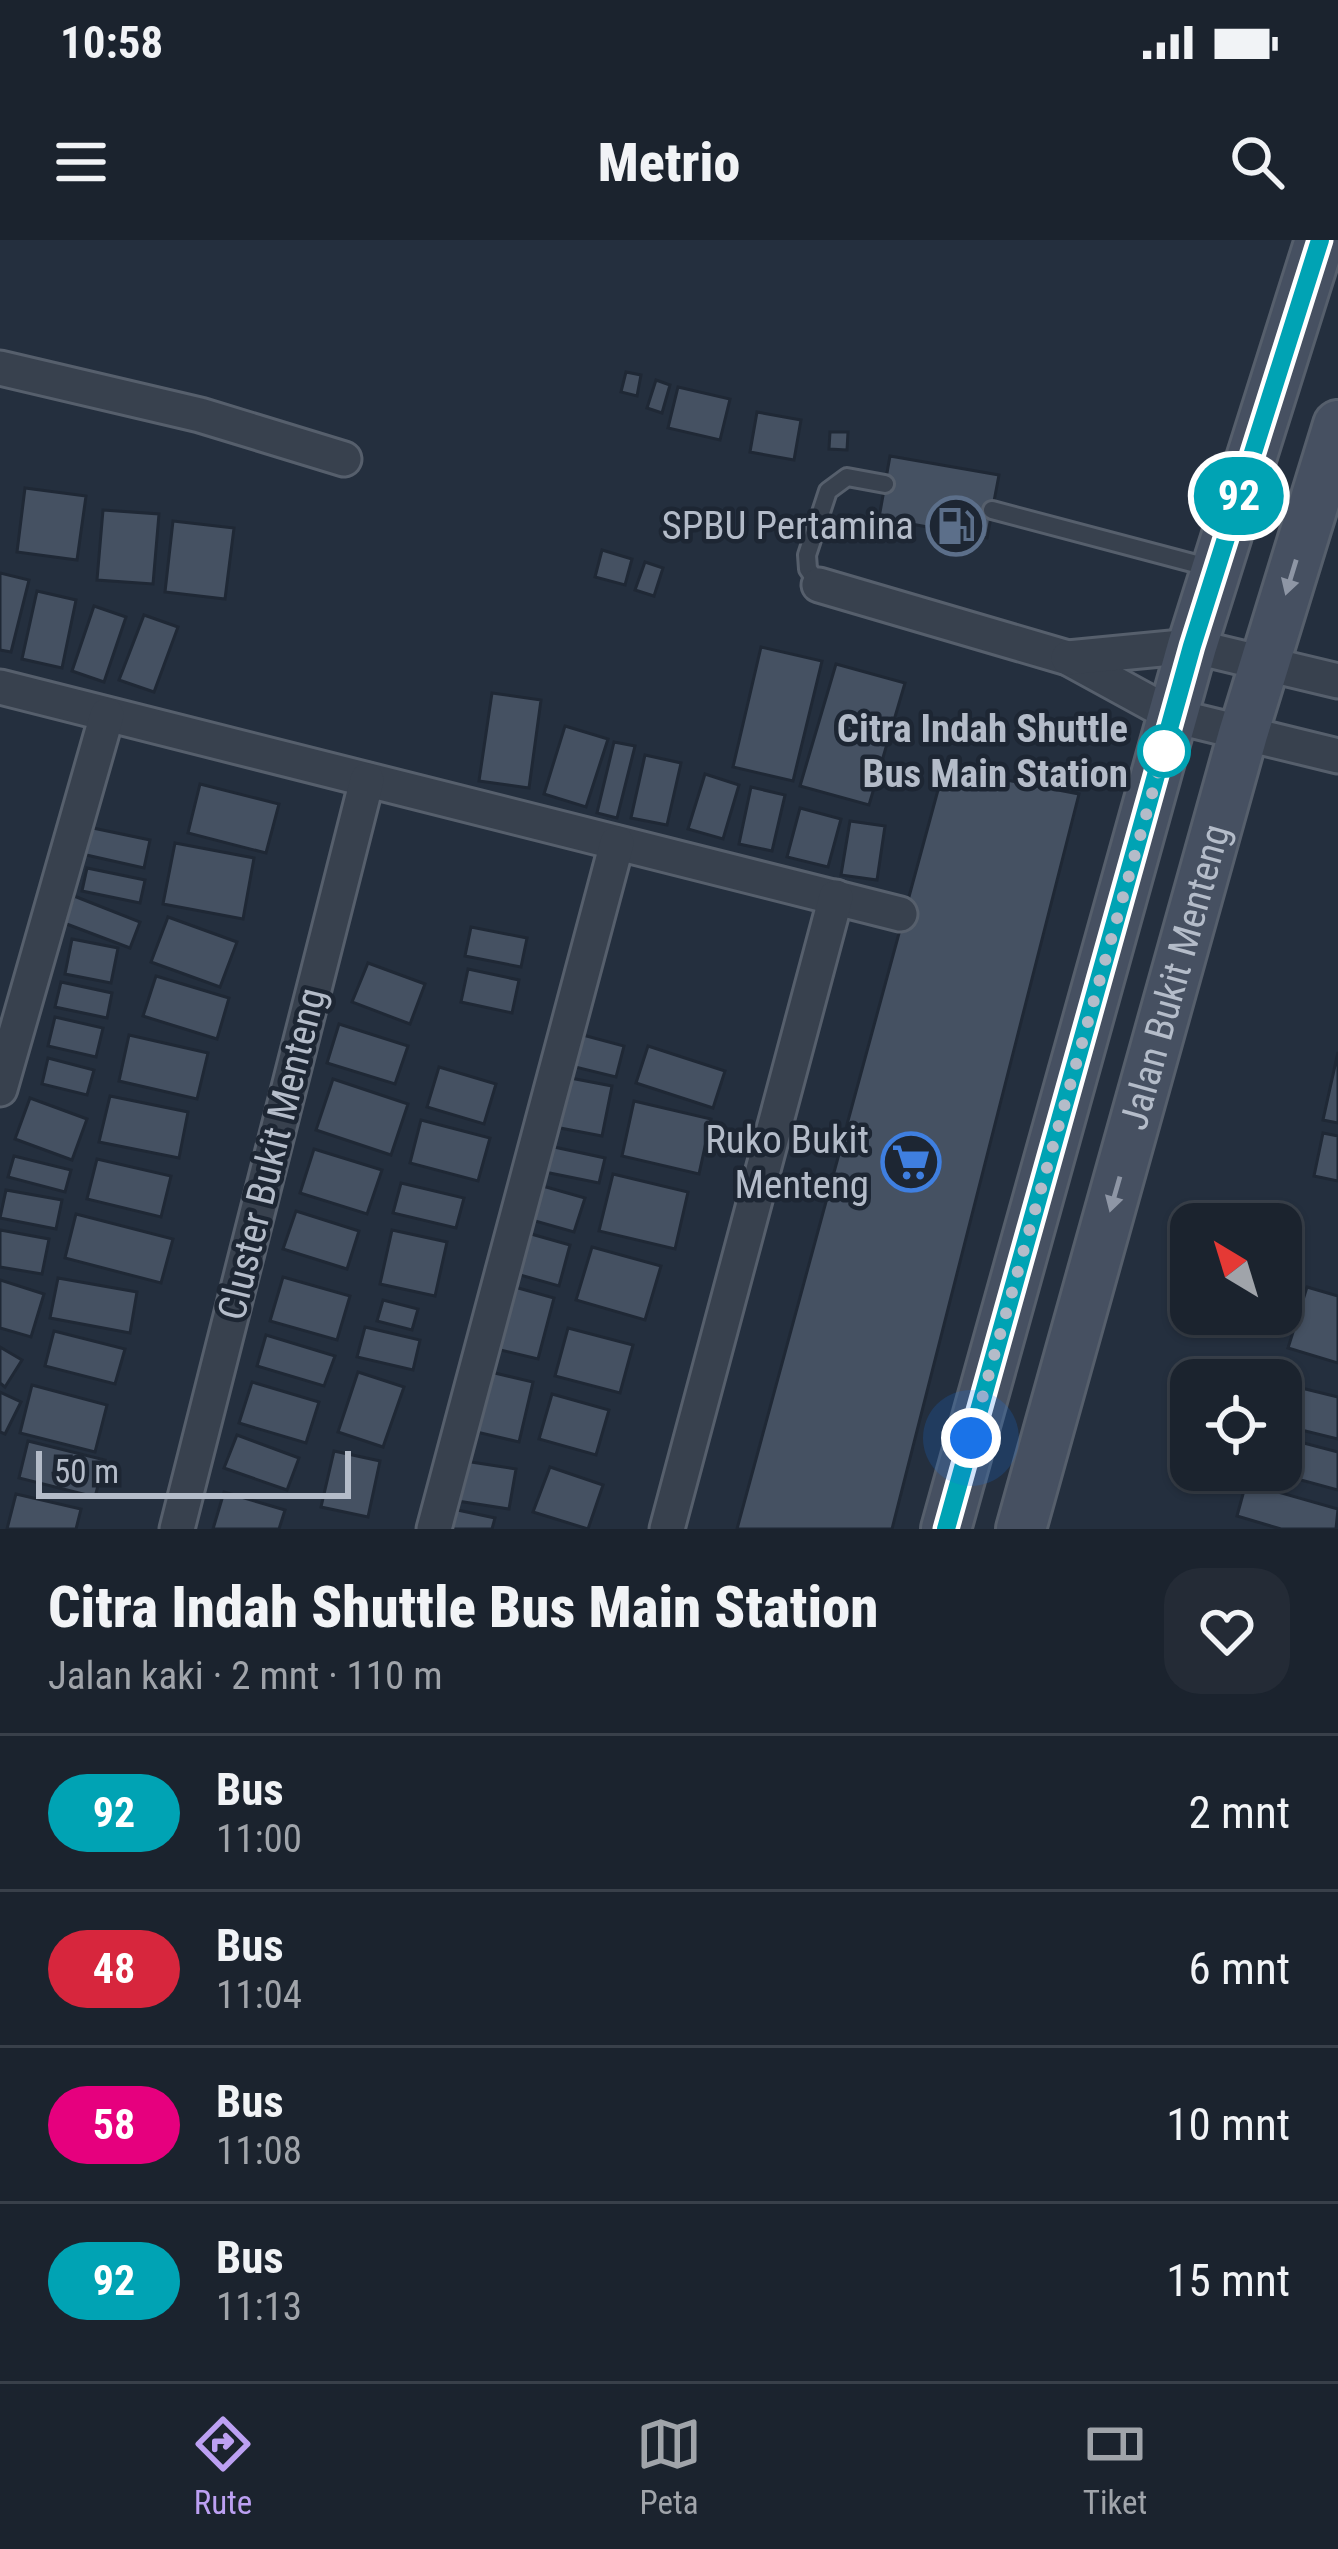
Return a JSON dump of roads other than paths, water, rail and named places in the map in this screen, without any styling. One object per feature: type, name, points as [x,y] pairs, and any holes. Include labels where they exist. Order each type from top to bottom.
[{"type":"street","name":"Jalan Bukit Menteng","points":[[946,1529],[1192,646],[1320,240]]},
{"type":"street","points":[[0,368],[200,415],[344,459]]},
{"type":"street","name":"Jalan Bukit Menteng","points":[[1021,1529],[1243,734],[1338,425]]},
{"type":"street","points":[[819,585],[1068,658],[1174,716],[1338,756]]},
{"type":"street","points":[[1068,658],[1192,646],[1338,681]]},
{"type":"street","points":[[0,687],[900,914]]},
{"type":"street","points":[[0,1089],[107,715]]},
{"type":"street","name":"Cluster Bukit Menteng","points":[[177,1529],[367,780]]},
{"type":"street","points":[[434,1529],[617,843]]},
{"type":"street","points":[[667,1529],[836,898]]},
{"type":"lane","points":[[819,585],[808,569],[806,555],[828,491],[847,477],[885,484]]},
{"type":"lane","points":[[992,510],[1216,569]]},
{"type":"place","name":"SPBU Pertamina","points":[[956,526]]},
{"type":"place","name":"Citra Indah Shuttle Bus Main Station","points":[[1164,751]]},
{"type":"place","name":"Ruko Bukit Menteng","points":[[911,1162]]}]
